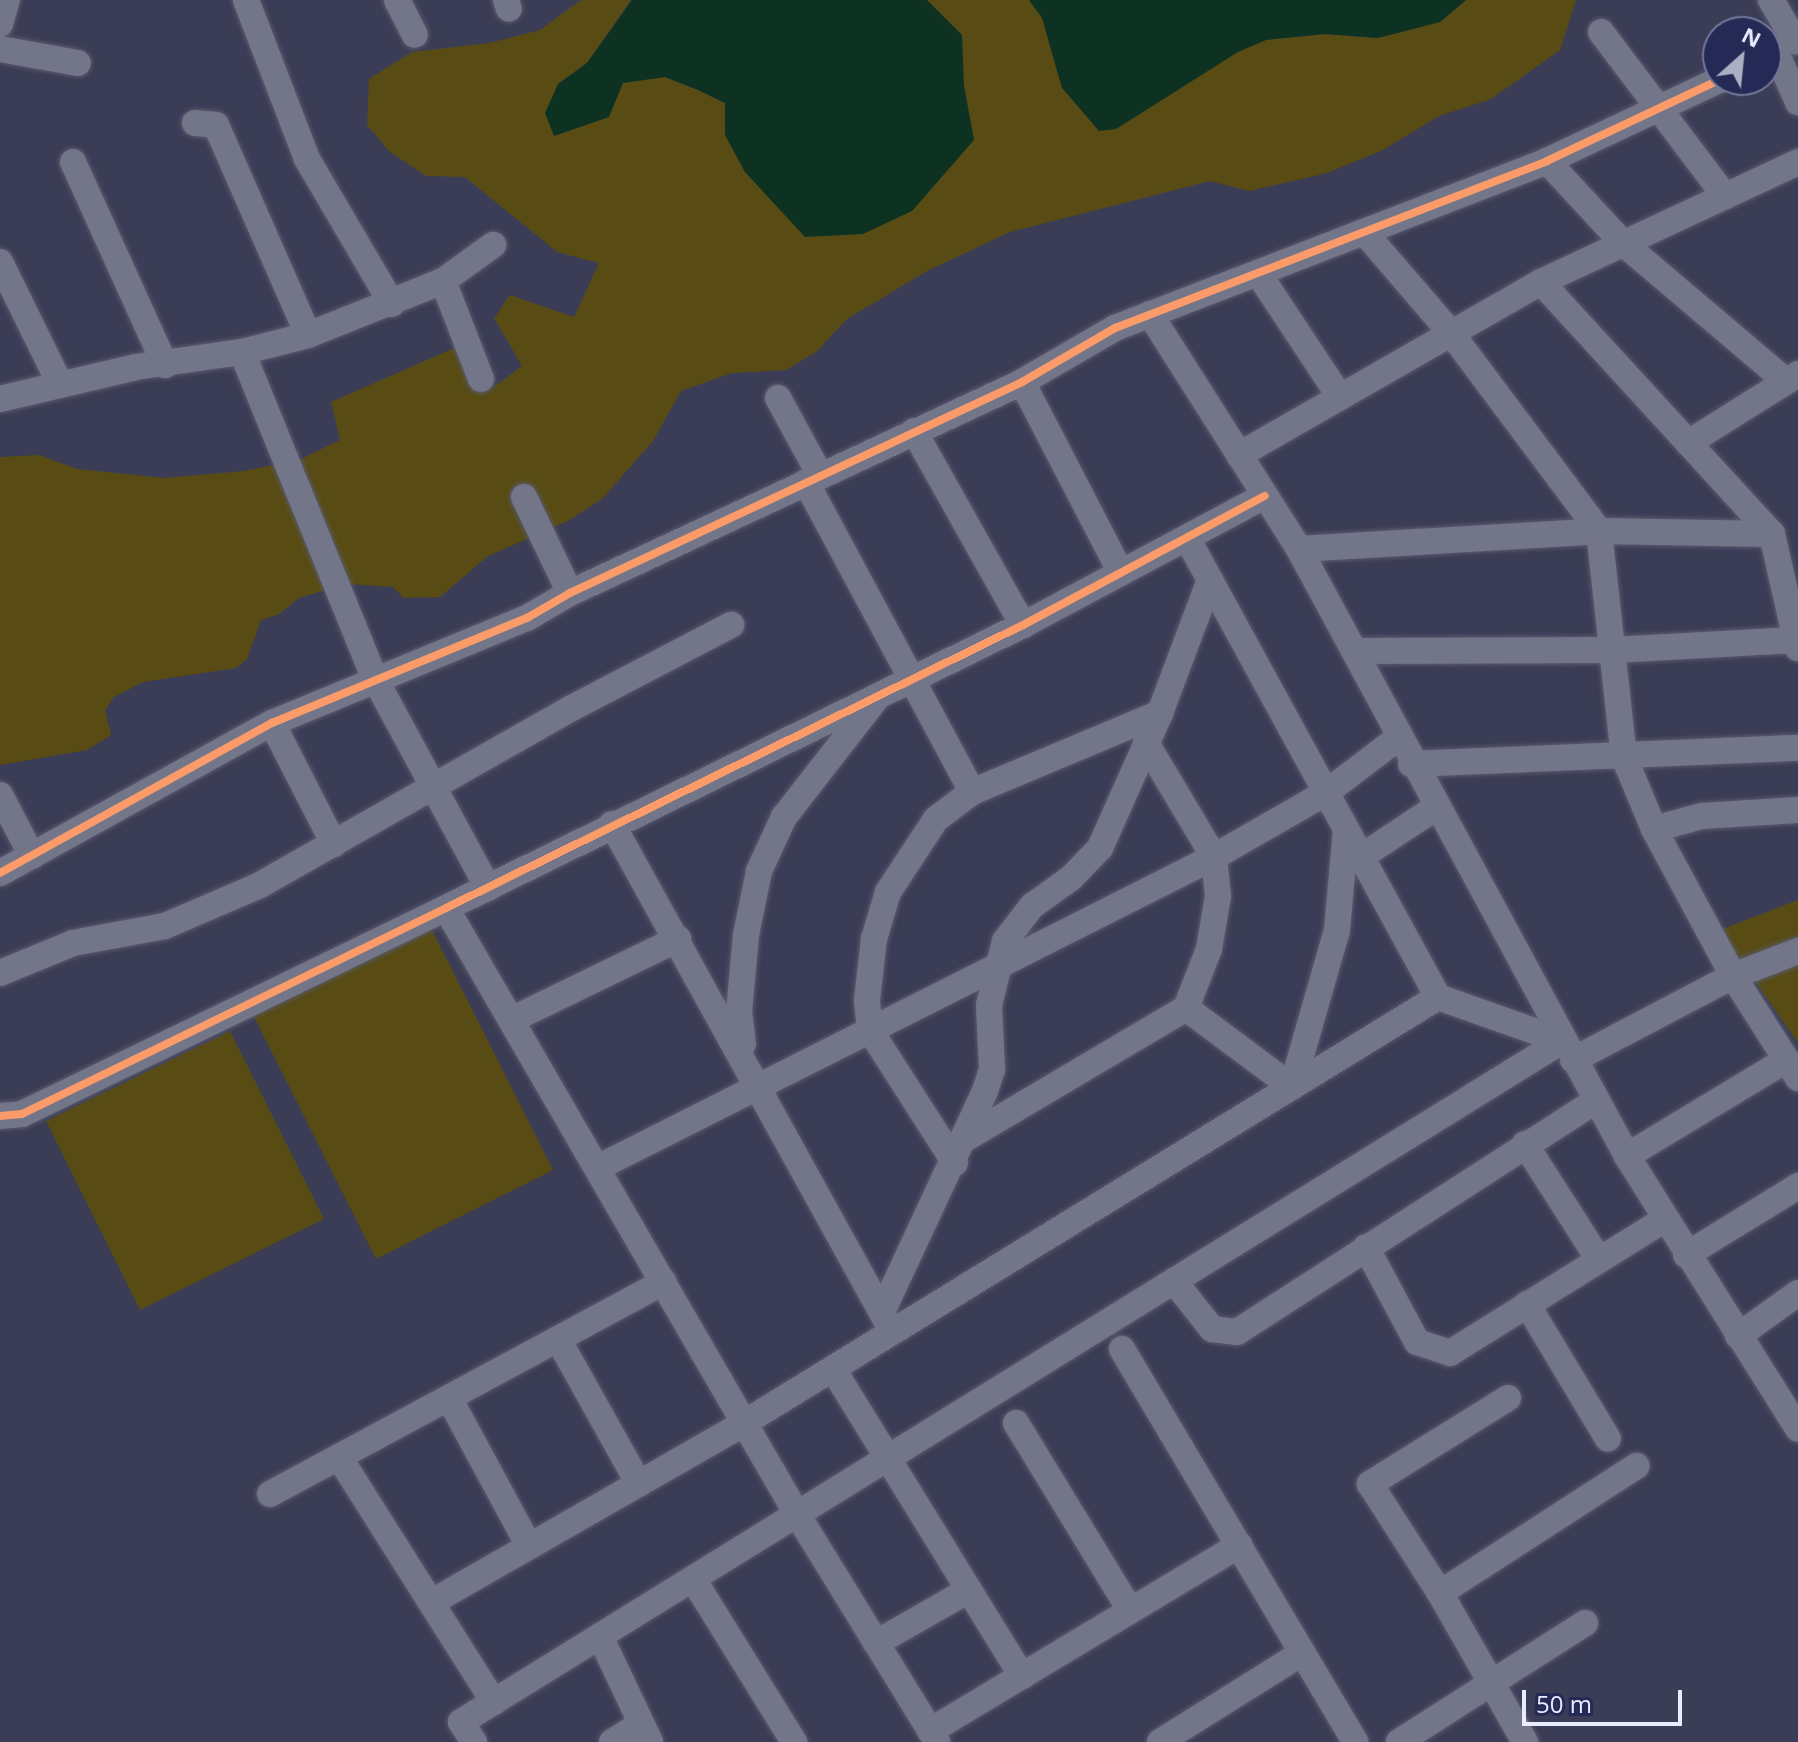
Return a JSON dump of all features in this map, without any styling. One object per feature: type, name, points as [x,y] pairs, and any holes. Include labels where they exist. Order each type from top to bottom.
[{"type":"street","points":[[0,24],[7,0]]},
{"type":"street","points":[[246,0],[307,159],[392,304]]},
{"type":"street","points":[[397,0],[415,35]]},
{"type":"street","points":[[1771,0],[1798,102]]},
{"type":"street","points":[[1601,32],[1725,196]]},
{"type":"street","points":[[0,49],[78,63]]},
{"type":"street","points":[[0,873],[272,723],[374,677],[527,618],[570,593],[1022,382],[1150,314],[1547,161],[1659,112],[1702,89]]},
{"type":"street","points":[[195,123],[216,125],[308,335]]},
{"type":"street","points":[[1547,161],[1623,243],[1792,378],[1688,443]]},
{"type":"street","points":[[73,162],[165,365]]},
{"type":"street","points":[[1239,455],[1541,282],[1798,162]]},
{"type":"street","points":[[1365,233],[1451,333],[1599,531],[1624,757],[1654,829],[1733,976],[1792,1069],[1627,1156]]},
{"type":"street","points":[[0,399],[60,384],[242,352],[308,335],[392,304],[443,281],[493,245]]},
{"type":"street","points":[[0,262],[60,384]]},
{"type":"street","points":[[1258,273],[1340,397]]},
{"type":"street","points":[[443,281],[481,379]]},
{"type":"street","points":[[1354,651],[1612,650],[1797,644],[1772,534],[1541,282]]},
{"type":"street","points":[[1150,314],[1299,549],[1411,764],[1627,1156],[1686,1255],[1797,1426]]},
{"type":"street","points":[[242,352],[374,677],[488,888]]},
{"type":"street","points":[[1022,382],[1121,573]]},
{"type":"street","points":[[778,398],[908,680],[972,792]]},
{"type":"street","points":[[914,431],[1023,625]]},
{"type":"street","points":[[0,1116],[22,1114],[488,888],[612,824],[1023,625],[1265,496]]},
{"type":"street","points":[[524,497],[570,593]]},
{"type":"street","points":[[1299,549],[1599,531],[1772,534]]},
{"type":"street","points":[[1187,538],[1438,997],[1568,1050]]},
{"type":"street","points":[[886,1321],[968,1137],[992,1069],[989,1005],[1005,941],[1032,906],[1071,878],[1100,848],[1160,713],[1210,580]]},
{"type":"street","points":[[0,973],[73,943],[195,915],[334,844],[570,709],[731,625]]},
{"type":"street","points":[[744,1056],[739,1012],[759,871],[784,817],[881,693]]},
{"type":"street","points":[[955,1163],[870,1030],[867,1000],[874,939],[888,892],[936,819],[972,792],[1160,713]]},
{"type":"street","points":[[272,723],[334,844]]},
{"type":"street","points":[[597,1168],[1214,857],[1327,792],[1398,738]]},
{"type":"street","points":[[968,1137],[1186,1008],[1209,949],[1218,896],[1214,857],[1146,743]]},
{"type":"street","points":[[1411,764],[1798,748]]},
{"type":"street","points":[[0,795],[32,856]]},
{"type":"street","points":[[1361,857],[1435,808]]},
{"type":"street","points":[[1654,829],[1702,816],[1798,810]]},
{"type":"street","points":[[612,824],[761,1085],[886,1321]]},
{"type":"street","points":[[1292,1087],[1337,930],[1346,829]]},
{"type":"street","points":[[446,908],[797,1514],[934,1736],[1022,1676],[1239,1545]]},
{"type":"street","points":[[511,1020],[678,939]]},
{"type":"street","points":[[474,1742],[461,1722],[1174,1281],[1568,1050],[1733,976],[1798,951]]},
{"type":"street","points":[[432,1602],[744,1423],[833,1369],[886,1321],[1292,1087],[1438,997]]},
{"type":"street","points":[[1186,1008],[1292,1087]]},
{"type":"street","points":[[1174,1281],[1212,1329],[1237,1332],[1596,1101]]},
{"type":"street","points":[[1525,1144],[1598,1258]]},
{"type":"street","points":[[1686,1255],[1798,1186]]},
{"type":"street","points":[[1366,1247],[1417,1342],[1433,1351],[1462,1347],[1598,1258],[1665,1219]]},
{"type":"street","points":[[270,1494],[663,1282]]},
{"type":"street","points":[[1738,1336],[1798,1293]]},
{"type":"street","points":[[1527,1304],[1608,1439]]},
{"type":"street","points":[[558,1339],[639,1484]]},
{"type":"street","points":[[1122,1349],[1355,1742]]},
{"type":"street","points":[[833,1369],[1022,1676]]},
{"type":"street","points":[[449,1398],[529,1546]]},
{"type":"street","points":[[1508,1398],[1370,1484],[1440,1593],[1525,1742]]},
{"type":"street","points":[[1016,1423],[1130,1610]]},
{"type":"street","points":[[339,1457],[494,1702]]},
{"type":"street","points":[[1440,1593],[1636,1466]]},
{"type":"street","points":[[693,1579],[794,1742]]},
{"type":"street","points":[[876,1643],[969,1590]]},
{"type":"street","points":[[1399,1742],[1585,1623]]},
{"type":"street","points":[[600,1636],[645,1733],[612,1742]]},
{"type":"street","points":[[1160,1742],[1302,1653]]},
{"type":"shaded area","points":[[581,0],[631,0],[587,63],[558,84],[554,136],[570,130],[623,83],[665,77],[698,90],[725,103],[725,135],[745,172],[806,237],[974,140],[964,86],[962,35],[927,0],[1029,0],[1042,17],[1062,88],[1238,51],[1266,40],[1325,34],[1378,38],[1440,22],[1466,0],[1576,0],[1560,50],[1491,99],[1439,116],[1381,151],[1327,173],[1249,191],[1210,181],[1010,232],[927,271],[847,319],[816,352],[786,370],[732,373],[681,391],[653,441],[602,499],[568,521],[488,556],[440,597],[404,598],[393,587],[346,584],[299,598],[279,614],[261,620],[247,659],[236,668],[143,682],[114,697],[105,710],[111,735],[87,750],[0,765],[0,457],[39,455],[77,469],[164,478],[244,471],[301,459],[340,440],[331,402],[470,341],[491,389],[522,366],[494,318],[510,295],[574,317],[599,263],[557,252],[465,177],[426,176],[389,151],[367,125],[369,79],[412,52],[489,43],[540,30]]},
{"type":"shaded area","points":[[632,0],[927,0],[962,35],[964,86],[974,140],[912,211],[863,234],[805,237],[745,172],[725,135],[725,103],[698,90],[665,77],[623,83],[609,117],[554,136],[545,113],[558,84],[587,63]]},
{"type":"shaded area","points":[[1029,0],[1466,0],[1440,22],[1378,38],[1325,34],[1266,40],[1238,52],[1116,129],[1099,131],[1062,88],[1042,18]]},
{"type":"shaded area","points":[[1798,900],[1798,1043],[1720,930]]},
{"type":"shaded area","points":[[430,926],[553,1170],[376,1259],[253,1015]]},
{"type":"shaded area","points":[[230,1031],[324,1219],[140,1310],[46,1121]]},
{"type":"cycle path","points":[[0,873],[272,723],[527,618],[570,593],[1022,382],[1115,328],[1547,161],[1702,88]]},
{"type":"cycle path","points":[[0,1116],[22,1114],[446,908],[1023,625],[1265,496]]}]
